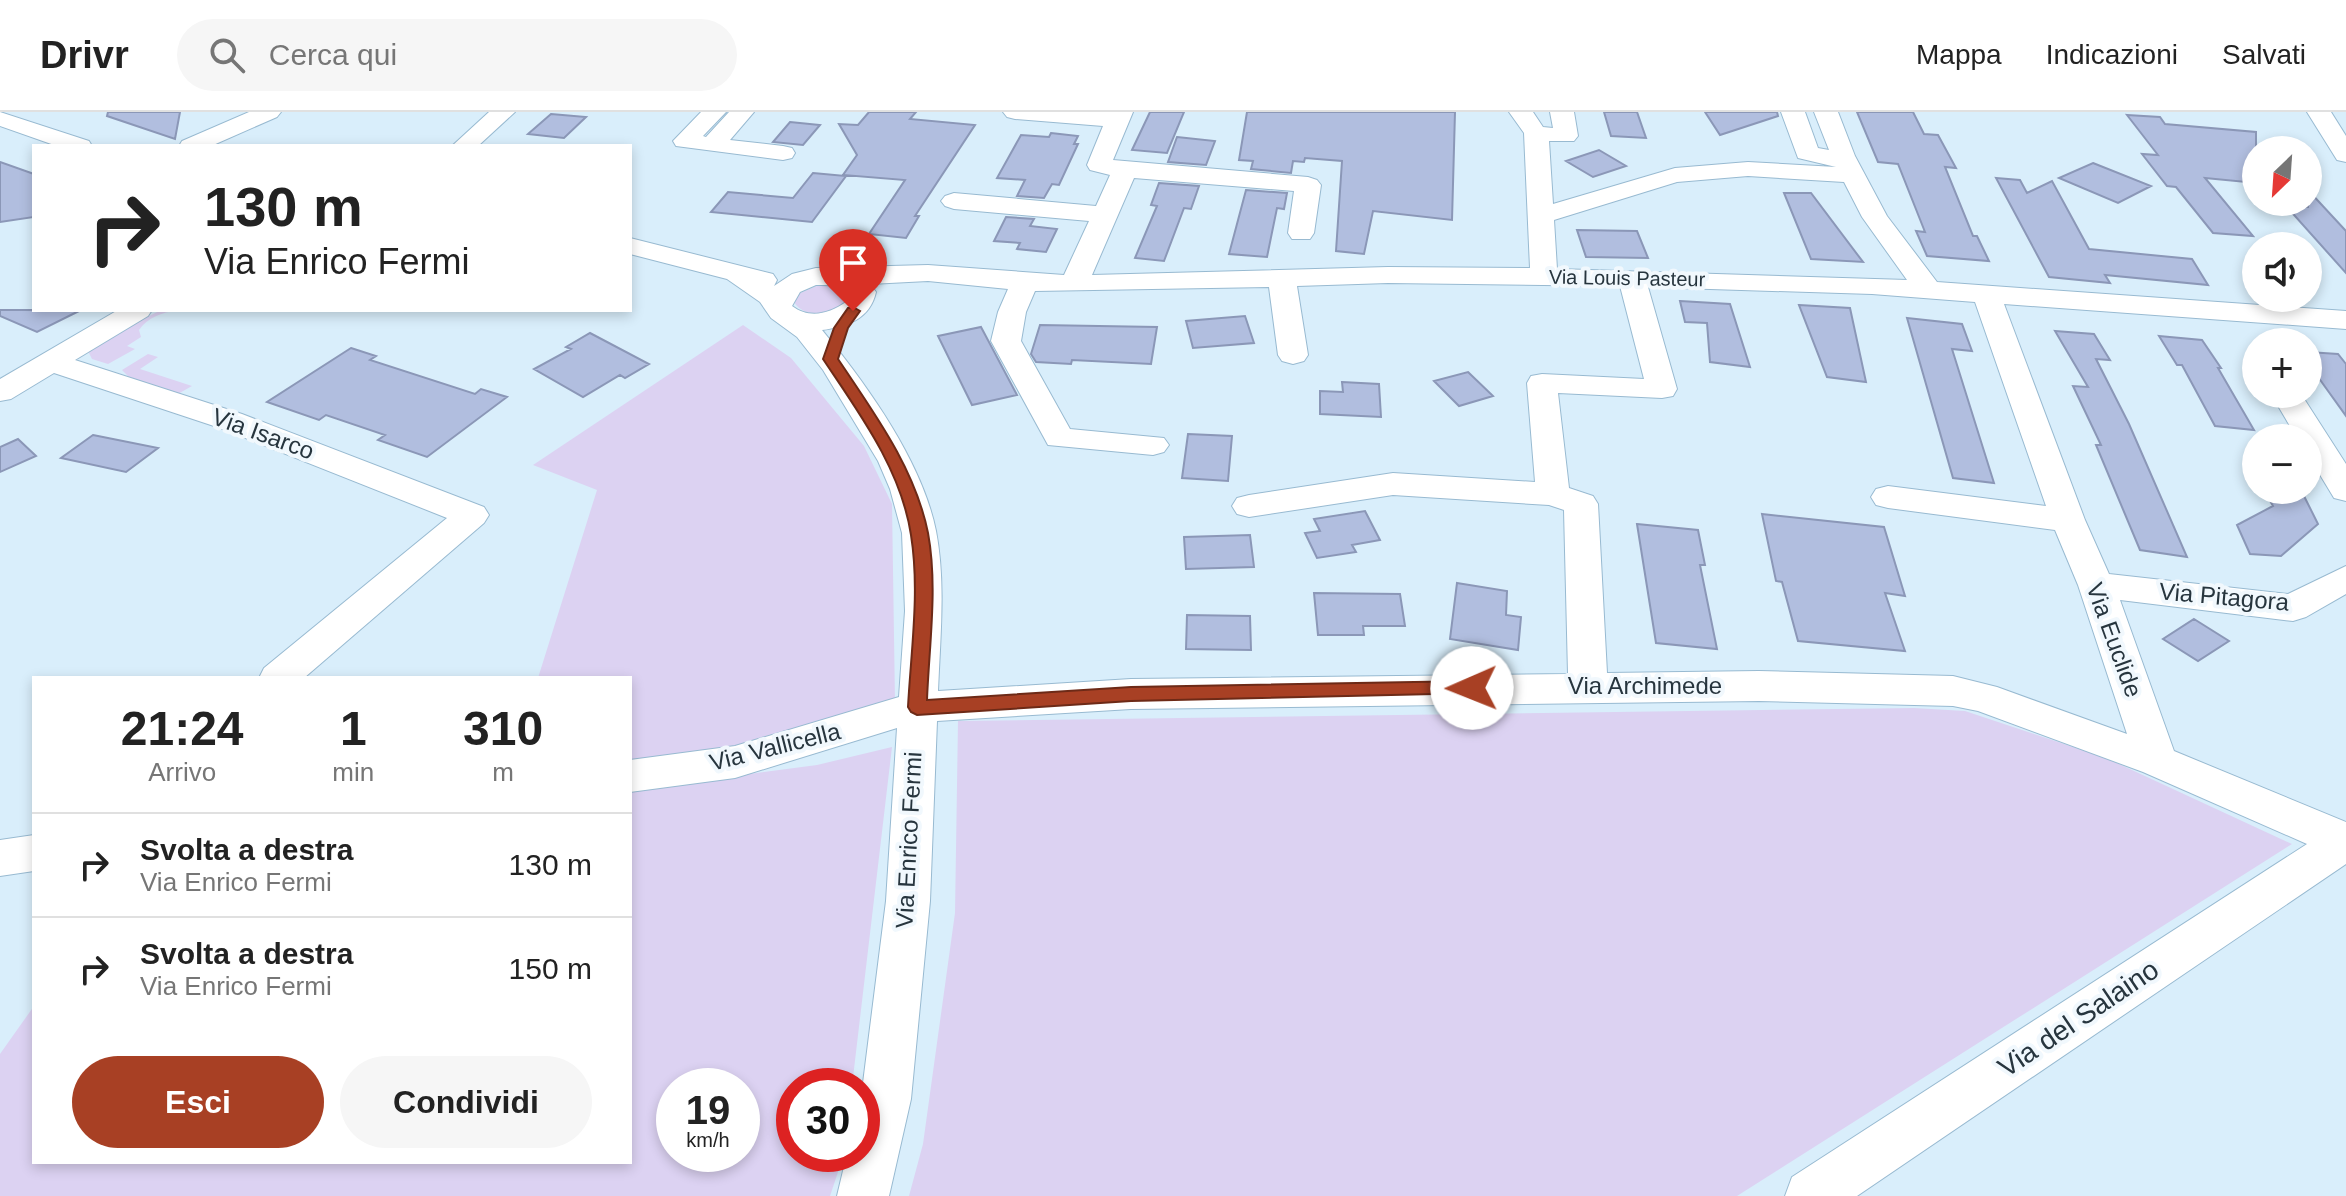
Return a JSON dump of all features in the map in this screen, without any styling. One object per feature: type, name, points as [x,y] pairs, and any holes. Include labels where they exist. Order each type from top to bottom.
[{"type":"street","points":[[196,144],[269,112]]},
{"type":"street","points":[[466,144],[503,112]]},
{"type":"street","points":[[714,112],[685,141],[783,153]]},
{"type":"street","points":[[712,145],[742,112]]},
{"type":"street","points":[[1015,112],[1118,116],[1099,165],[1073,212]]},
{"type":"street","points":[[1544,276],[1528,123],[1566,136],[1562,112]]},
{"type":"street","points":[[1793,112],[1811,163]]},
{"type":"street","points":[[1826,112],[1848,166],[1875,217],[1928,290]]},
{"type":"street","points":[[2319,112],[2346,155]]},
{"type":"street","points":[[0,118],[74,144]]},
{"type":"street","points":[[1540,216],[1675,175],[1811,163],[1848,166]]},
{"type":"street","points":[[1099,165],[1125,170],[1308,185],[1301,233]]},
{"type":"street","points":[[1074,283],[1125,170]]},
{"type":"street","points":[[954,201],[1103,215]]},
{"type":"street","name":"Via Enrico Fermi","points":[[632,247],[739,276],[774,281],[837,277]]},
{"type":"street","name":"Via Louis Pasteur","points":[[783,312],[822,322],[858,304],[880,284],[907,273]]},
{"type":"street","name":"Via Louis Pasteur","points":[[837,277],[907,273],[1074,283],[1388,275],[1632,278],[1928,290],[2346,320]]},
{"type":"street","name":"Via Enrico Fermi","points":[[739,276],[765,291],[831,359],[879,432],[914,509],[919,533],[923,579],[908,901],[888,1084],[863,1196]]},
{"type":"street","points":[[831,359],[841,328],[858,304],[857,284],[837,277]]},
{"type":"street","points":[[1553,494],[1542,383],[1662,389],[1632,278]]},
{"type":"street","points":[[1282,279],[1293,355]]},
{"type":"street","points":[[783,312],[783,292],[805,280]]},
{"type":"street","points":[[1025,282],[1012,312],[1006,341],[1059,438],[1153,445]]},
{"type":"street","name":"Via Euclide","points":[[1986,294],[2068,520],[2096,585],[2157,761]]},
{"type":"street","points":[[2235,311],[2246,328]]},
{"type":"street","points":[[0,392],[135,312]]},
{"type":"street","name":"Via Isarco","points":[[51,362],[231,421],[472,515],[280,676]]},
{"type":"street","points":[[2295,408],[2346,490]]},
{"type":"street","points":[[1249,506],[1393,484],[1553,494],[1581,504],[1588,686]]},
{"type":"street","points":[[1888,497],[2068,520]]},
{"type":"street","name":"Via Pitagora","points":[[2096,585],[2293,608],[2346,578]]},
{"type":"street","name":"Via Archimede","points":[[917,707],[1131,694],[1588,686],[1860,687],[1953,691],[1983,697],[2157,761],[2346,841]]},
{"type":"street","name":"Via Vallicella","points":[[632,776],[735,762],[917,707]]},
{"type":"street","name":"Via del Salaino","points":[[1811,1196],[2346,841]]},
{"type":"street","points":[[0,858],[32,853]]},
{"type":"shaded area","points":[[821,284],[843,288],[847,292],[847,301],[827,312],[812,313],[799,308],[794,302],[798,294]]},
{"type":"shaded area","points":[[157,312],[170,312],[147,322],[139,330],[141,337],[127,346],[135,349],[108,364],[92,359],[89,353],[92,345]]},
{"type":"shaded area","points":[[743,325],[791,358],[864,446],[892,504],[895,702],[723,752],[632,760],[632,676],[539,676],[597,490],[533,465]]},
{"type":"shaded area","points":[[148,354],[158,357],[140,369],[192,386],[176,395],[131,379],[122,370]]},
{"type":"shaded area","points":[[1914,708],[1965,711],[2106,758],[2292,844],[1737,1196],[909,1196],[923,1144],[955,913],[958,721]]},
{"type":"shaded area","points":[[892,747],[854,1068],[776,1068],[776,1172],[838,1172],[830,1196],[0,1196],[0,1054],[32,1009],[32,1164],[632,1164],[632,790],[817,765]]},
{"type":"building","points":[[108,112],[180,112],[175,139],[107,116]]},
{"type":"building","points":[[869,112],[916,112],[910,119],[975,125],[915,216],[919,216],[906,238],[869,234],[905,180],[843,175],[857,155],[839,124],[858,125]]},
{"type":"building","points":[[1150,112],[1184,112],[1167,153],[1132,150]]},
{"type":"building","points":[[1247,112],[1455,112],[1452,220],[1373,211],[1364,254],[1336,251],[1342,161],[1305,158],[1304,162],[1293,161],[1291,173],[1251,169],[1253,161],[1239,160]]},
{"type":"building","points":[[1604,112],[1637,112],[1646,138],[1611,136]]},
{"type":"building","points":[[1705,112],[1777,112],[1778,116],[1720,135]]},
{"type":"building","points":[[1857,112],[1913,112],[1924,134],[1938,135],[1956,168],[1945,167],[1973,236],[1977,236],[1989,261],[1927,256],[1916,231],[1925,232],[1898,164],[1878,162]]},
{"type":"building","points":[[551,114],[586,117],[564,138],[528,134]]},
{"type":"building","points":[[2127,115],[2160,117],[2165,124],[2256,132],[2256,136],[2242,136],[2242,182],[2205,178],[2250,232],[2242,232],[2242,235],[2213,233],[2176,187],[2167,186],[2142,154],[2158,155]]},
{"type":"building","points":[[790,122],[820,125],[803,145],[773,142]]},
{"type":"building","points":[[1051,133],[1078,136],[1074,144],[1078,144],[1059,185],[1052,184],[1044,198],[1017,196],[1025,180],[997,178],[1021,135],[1049,137]]},
{"type":"building","points":[[1177,137],[1215,141],[1206,165],[1168,162]]},
{"type":"building","points":[[1599,150],[1626,166],[1593,177],[1566,161]]},
{"type":"building","points":[[0,162],[32,173],[32,217],[0,222]]},
{"type":"building","points":[[2093,163],[2151,186],[2118,203],[2059,178]]},
{"type":"building","points":[[813,173],[846,176],[812,222],[711,212],[728,192],[793,198]]},
{"type":"building","points":[[1996,178],[2020,180],[2027,193],[2052,181],[2089,249],[2192,259],[2208,285],[2105,275],[2110,283],[2049,277]]},
{"type":"building","points":[[1159,183],[1199,186],[1191,209],[1184,208],[1164,261],[1135,258],[1157,206],[1151,205]]},
{"type":"building","points":[[1246,190],[1287,193],[1284,209],[1277,208],[1267,257],[1229,254]]},
{"type":"building","points":[[1784,193],[1811,193],[1863,262],[1811,259]]},
{"type":"building","points":[[2322,205],[2346,231],[2346,273],[2322,246],[2322,232],[2309,232],[2295,216],[2322,216]]},
{"type":"building","points":[[1006,217],[1034,219],[1030,226],[1057,229],[1046,252],[1017,249],[1020,243],[994,241]]},
{"type":"building","points":[[1577,230],[1637,231],[1648,258],[1586,257]]},
{"type":"building","points":[[1680,301],[1730,304],[1750,367],[1710,362],[1707,323],[1685,322]]},
{"type":"building","points":[[1799,305],[1850,308],[1866,382],[1827,377]]},
{"type":"building","points":[[0,310],[77,312],[37,332],[0,316]]},
{"type":"building","points":[[1245,316],[1254,343],[1193,348],[1186,321]]},
{"type":"building","points":[[1907,318],[1962,324],[1972,351],[1952,349],[1994,483],[1953,478]]},
{"type":"building","points":[[1040,325],[1157,327],[1151,364],[1072,360],[1071,364],[1036,362],[1031,354]]},
{"type":"building","points":[[981,327],[1017,395],[972,405],[938,336]]},
{"type":"building","points":[[2055,331],[2094,334],[2110,360],[2096,359],[2129,424],[2187,557],[2140,550],[2096,445],[2101,445],[2073,386],[2088,387]]},
{"type":"building","points":[[590,333],[649,364],[625,378],[620,375],[583,397],[534,369],[571,349],[566,347]]},
{"type":"building","points":[[2159,336],[2202,340],[2221,368],[2218,368],[2251,424],[2242,424],[2242,429],[2215,426],[2182,365],[2177,365]]},
{"type":"building","points":[[351,348],[376,356],[370,360],[475,394],[481,389],[507,397],[427,457],[378,440],[385,435],[326,415],[319,420],[267,402]]},
{"type":"building","points":[[2322,353],[2338,354],[2346,364],[2346,416],[2322,383]]},
{"type":"building","points":[[1468,372],[1493,396],[1459,406],[1434,381]]},
{"type":"building","points":[[1342,382],[1379,384],[1381,417],[1320,414],[1320,391],[1343,392]]},
{"type":"building","points":[[1188,434],[1232,436],[1228,481],[1182,478]]},
{"type":"building","points":[[93,435],[158,448],[126,472],[61,458]]},
{"type":"building","points":[[18,439],[36,456],[0,472],[0,447]]},
{"type":"building","points":[[2308,504],[2318,524],[2281,556],[2250,554],[2237,525],[2273,506]]},
{"type":"building","points":[[1365,511],[1380,540],[1352,545],[1356,552],[1317,558],[1305,533],[1320,531],[1314,519]]},
{"type":"building","points":[[1762,514],[1884,527],[1905,596],[1885,593],[1905,651],[1798,641],[1782,582],[1776,581]]},
{"type":"building","points":[[1637,524],[1698,530],[1705,565],[1700,565],[1717,649],[1656,643]]},
{"type":"building","points":[[1250,535],[1254,567],[1186,569],[1184,537]]},
{"type":"building","points":[[1457,583],[1507,591],[1506,615],[1521,617],[1518,650],[1450,639]]},
{"type":"building","points":[[1314,593],[1400,594],[1405,626],[1363,626],[1364,635],[1318,635]]},
{"type":"building","points":[[1187,615],[1250,616],[1251,650],[1186,649]]},
{"type":"building","points":[[2194,619],[2229,641],[2198,661],[2163,639]]},
{"type":"route","points":[[853,311],[841,328],[831,359],[879,432],[894,461],[914,509],[919,533],[923,611],[917,707],[1131,694],[1472,688]]}]
